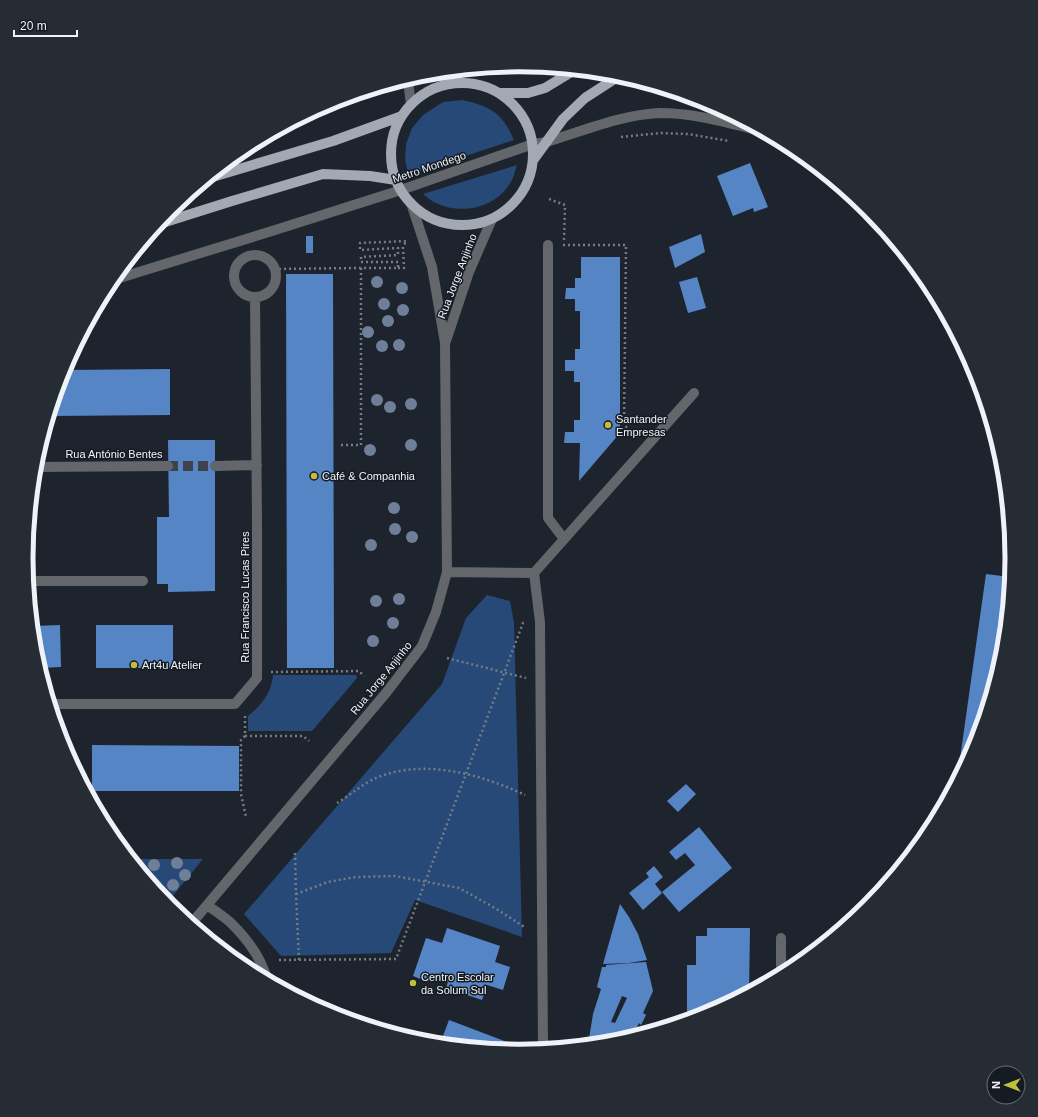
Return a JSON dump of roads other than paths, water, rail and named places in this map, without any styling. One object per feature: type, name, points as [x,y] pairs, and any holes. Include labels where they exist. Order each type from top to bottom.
[{"type":"main road","points":[[500,93],[528,93],[544,88],[565,75]]},
{"type":"main road","points":[[534,159],[562,119],[585,98],[611,81]]},
{"type":"main road","points":[[466,82],[484,86],[500,93],[516,107],[527,124],[533,144],[534,159],[528,181],[517,201],[492,219],[475,224],[458,225],[440,222],[424,215],[411,203],[401,190],[396,180],[391,158],[393,136],[402,116],[411,105],[428,92],[448,84],[466,82]]},
{"type":"main road","points":[[222,174],[333,140],[402,116]]},
{"type":"main road","points":[[170,220],[323,174],[370,176],[396,180]]},
{"type":"street","points":[[444,79],[448,84]]},
{"type":"street","points":[[409,85],[411,105]]},
{"type":"street","name":"Metro Mondego","points":[[123,277],[401,190],[533,144],[547,142],[630,116],[660,113],[690,115],[740,126]]},
{"type":"street","name":"Rua Jorge Anjinho","points":[[194,920],[386,693],[422,646],[436,612],[447,572],[446,343],[432,267],[411,203]]},
{"type":"street","name":"Rua Jorge Anjinho","points":[[446,343],[469,272],[492,219]]},
{"type":"street","points":[[548,245],[548,518],[564,539]]},
{"type":"street","points":[[250,255],[265,257],[271,262],[276,277],[274,284],[269,291],[255,297],[247,296],[241,292],[236,286],[234,278],[234,271],[238,264],[243,258],[250,255]]},
{"type":"street","name":"Rua Francisco Lucas Pires","points":[[56,704],[235,704],[257,678],[255,297]]},
{"type":"street","points":[[544,1043],[540,622],[534,573],[694,393]]},
{"type":"street","name":"Rua António Bentes","points":[[42,467],[168,466]]},
{"type":"street","points":[[215,466],[257,466]]},
{"type":"street","points":[[447,572],[534,573]]},
{"type":"street","points":[[34,581],[143,581]]},
{"type":"street","points":[[207,905],[232,924],[244,937],[261,960],[265,972]]},
{"type":"street","points":[[781,938],[781,968]]},
{"type":"tunnel","points":[[168,466],[215,466]]},
{"type":"place","name":"Santander Empresas","points":[[608,425]]},
{"type":"place","name":"Café & Companhia","points":[[314,476]]},
{"type":"place","name":"Art4u Atelier","points":[[134,665]]},
{"type":"place","name":"Centro Escolar da Solum Sul","points":[[413,983]]}]
